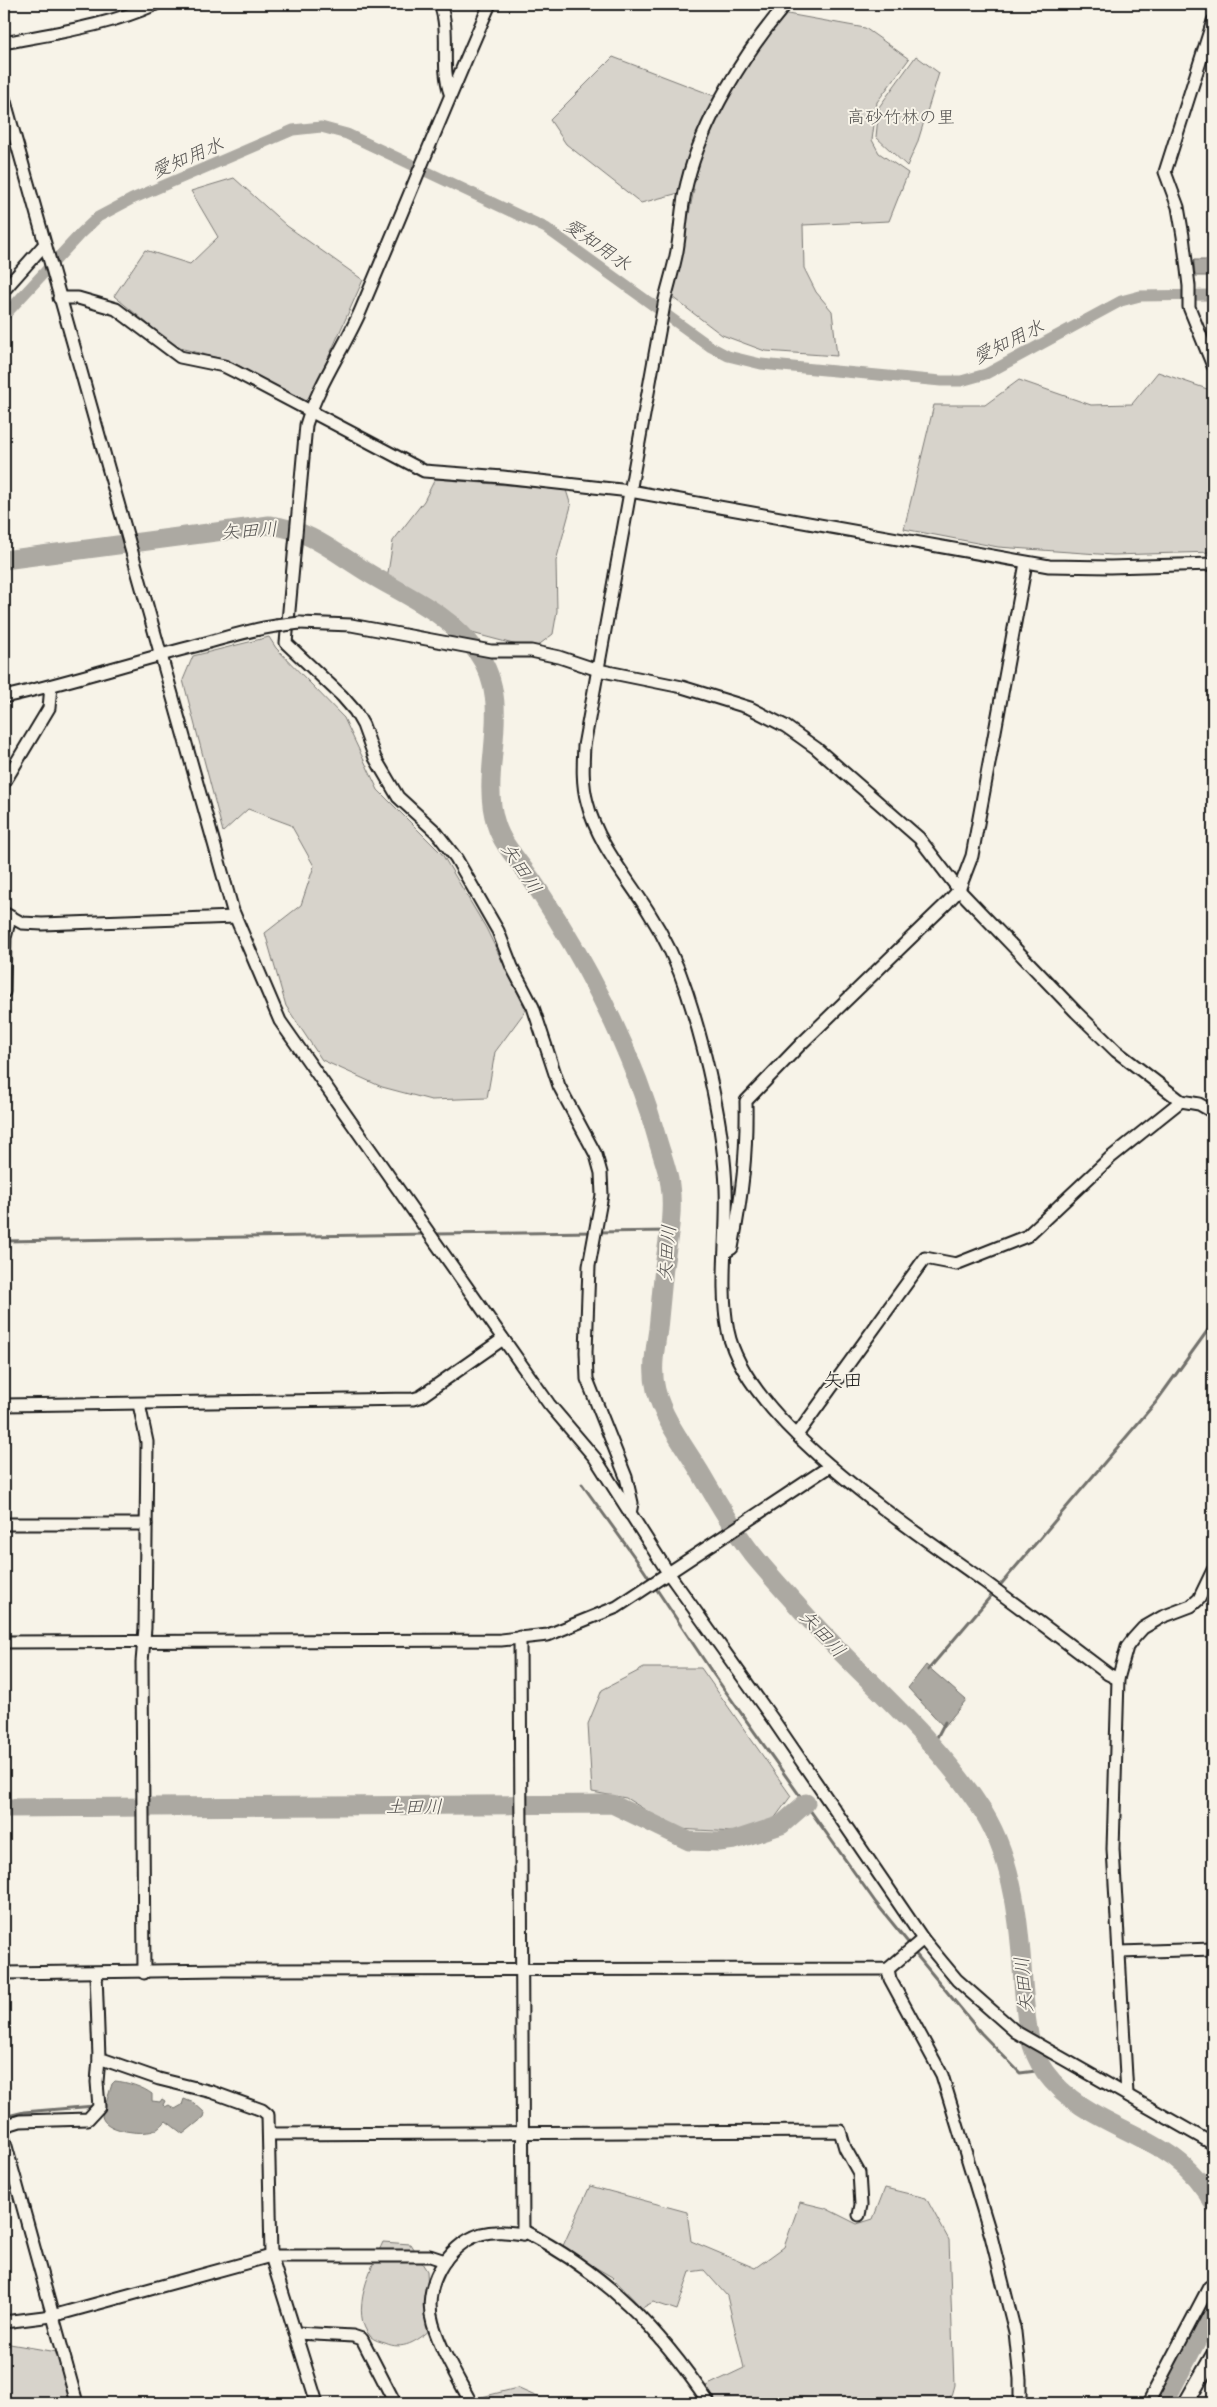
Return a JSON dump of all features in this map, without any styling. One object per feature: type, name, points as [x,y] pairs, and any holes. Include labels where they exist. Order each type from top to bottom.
[{"type":"main road","points":[[1186,2403],[1213,2356]]},
{"type":"street","points":[[4,43],[62,33],[133,14],[156,4]]},
{"type":"street","points":[[440,4],[447,35],[446,81],[450,93]]},
{"type":"street","points":[[490,4],[450,93],[424,161],[344,346],[310,411],[306,425],[286,643],[342,696],[355,711],[363,725],[375,758],[398,796],[436,832],[456,858],[498,931],[512,967],[533,1007],[562,1092],[596,1155],[601,1173],[602,1195],[589,1266],[586,1352],[588,1380],[626,1476],[632,1503],[630,1514]]},
{"type":"street","points":[[786,4],[752,48],[733,79],[698,148],[683,198],[677,250],[665,299],[583,760],[586,801],[601,838],[650,914],[663,938],[686,991],[697,1026],[721,1134],[726,1188],[726,1309],[729,1333],[737,1358],[756,1388],[797,1436],[830,1466],[1108,1674],[1118,1679]]},
{"type":"street","points":[[1213,20],[1165,172],[1178,207],[1189,286],[1189,307],[1213,366]]},
{"type":"street","points":[[4,98],[137,576],[161,653],[235,917],[280,1021],[503,1339],[550,1404],[595,1458],[669,1574],[774,1720],[923,1939],[956,1980],[1016,2032],[1213,2144]]},
{"type":"street","points":[[4,290],[46,250]]},
{"type":"street","points":[[59,298],[86,300],[116,308],[180,357],[224,366],[424,471],[503,477],[630,491],[1026,563],[1110,567],[1213,564]]},
{"type":"street","points":[[725,1251],[732,1248],[743,1192],[746,1152],[746,1101],[801,1044],[959,890],[972,856],[1026,563]]},
{"type":"street","points":[[4,697],[52,686],[161,653],[248,630],[300,623],[351,625],[491,651],[531,651],[559,657],[598,670],[690,690],[750,708],[785,726],[816,748],[919,838],[959,890],[1089,1025],[1151,1080],[1181,1101],[1199,1104],[1213,1112]]},
{"type":"street","points":[[4,783],[49,708],[52,686]]},
{"type":"street","points":[[4,992],[7,916],[22,923],[42,924],[235,917]]},
{"type":"street","points":[[797,1436],[925,1258],[956,1264],[1027,1236],[1110,1158],[1181,1101]]},
{"type":"street","points":[[4,1405],[413,1400],[503,1339]]},
{"type":"street","points":[[139,1404],[147,1442],[146,1628],[142,1641],[144,1972]]},
{"type":"street","points":[[4,1642],[501,1640],[548,1635],[617,1607],[730,1534],[830,1466]]},
{"type":"street","points":[[4,1524],[146,1524]]},
{"type":"street","points":[[1127,2094],[1113,1849],[1118,1679],[1127,1647],[1132,1639],[1143,1628],[1162,1617],[1191,1606],[1199,1599],[1213,1570]]},
{"type":"street","points":[[520,1637],[522,2234]]},
{"type":"street","points":[[4,1973],[243,1970],[888,1969],[923,1939]]},
{"type":"street","points":[[1120,1952],[1213,1949]]},
{"type":"street","points":[[888,1969],[890,1978],[942,2075],[978,2194],[1015,2332],[1020,2379],[1020,2403]]},
{"type":"street","points":[[4,2126],[20,2121],[88,2118],[99,2107],[97,2082],[100,2058],[96,1973]]},
{"type":"street","points":[[100,2058],[159,2079],[212,2092],[262,2110],[268,2115],[271,2256],[317,2403]]},
{"type":"street","points":[[269,2134],[840,2131],[845,2148],[860,2174],[861,2205],[859,2215]]},
{"type":"street","points":[[4,2139],[77,2403]]},
{"type":"street","points":[[471,2403],[433,2324],[431,2292],[445,2261],[458,2247],[481,2234],[504,2232],[522,2234],[524,2231],[549,2244],[608,2284],[661,2338],[709,2403]]},
{"type":"street","points":[[4,2322],[52,2316],[271,2256],[430,2256],[445,2261]]},
{"type":"street","points":[[1148,2403],[1209,2287]]},
{"type":"street","points":[[296,2333],[353,2336],[362,2339],[395,2403]]},
{"type":"green space","points":[[782,13],[865,28],[909,59],[877,102],[872,140],[879,153],[908,173],[889,221],[803,225],[804,268],[816,292],[832,311],[837,356],[765,351],[722,335],[672,297],[694,189],[641,203],[566,144],[550,120],[613,57],[725,100]]},
{"type":"green space","name":"高砂竹林の里","points":[[916,56],[939,73],[917,144],[907,166],[876,137],[879,107]]},
{"type":"green space","points":[[234,178],[287,226],[363,280],[308,403],[230,361],[176,347],[114,296],[145,250],[190,264],[218,237],[191,191]]},
{"type":"green space","points":[[1158,372],[1213,391],[1213,552],[1113,555],[998,547],[904,529],[934,405],[985,405],[1019,380],[1091,405],[1132,404]]},
{"type":"green space","points":[[435,479],[566,490],[571,506],[556,561],[557,611],[553,634],[536,647],[517,645],[468,632],[435,605],[387,579],[393,541],[424,501]]},
{"type":"green space","points":[[269,637],[276,648],[344,718],[378,790],[442,854],[486,928],[526,1010],[495,1052],[487,1098],[431,1100],[382,1087],[322,1060],[286,1006],[265,933],[301,905],[314,866],[291,825],[248,809],[223,832],[183,680],[193,656]]},
{"type":"green space","points":[[644,1668],[701,1668],[791,1796],[771,1823],[736,1832],[676,1829],[626,1798],[592,1792],[588,1724],[602,1690]]},
{"type":"green space","points":[[590,2186],[687,2212],[691,2241],[755,2268],[784,2247],[800,2202],[825,2208],[857,2224],[873,2219],[885,2188],[926,2198],[949,2240],[954,2385],[949,2403],[717,2403],[706,2386],[744,2368],[727,2296],[704,2270],[690,2272],[677,2310],[653,2302],[642,2308],[612,2277],[562,2248]]},
{"type":"green space","points":[[383,2242],[410,2244],[427,2271],[430,2330],[409,2344],[398,2346],[378,2341],[371,2337],[364,2327],[362,2303],[364,2290]]},
{"type":"green space","points":[[4,2343],[63,2353],[73,2403],[4,2403]]},
{"type":"green space","points":[[517,2388],[551,2403],[481,2403],[478,2398]]},
{"type":"shaded area","points":[[1194,260],[1213,260],[1213,276],[1195,276]]},
{"type":"shaded area","points":[[926,1665],[966,1700],[944,1727],[908,1688]]},
{"type":"shaded area","points":[[115,2081],[144,2089],[152,2094],[152,2101],[160,2102],[162,2099],[165,2101],[163,2105],[165,2107],[169,2105],[175,2109],[182,2105],[184,2099],[194,2103],[205,2113],[204,2117],[183,2134],[166,2121],[157,2130],[147,2132],[124,2131],[116,2128],[104,2121],[102,2116],[112,2084]]},
{"type":"waterway","name":"愛知用水","points":[[4,316],[98,217],[132,199],[293,130],[321,127],[347,134],[546,228],[711,347],[728,356],[761,364],[941,381],[961,381],[986,374],[1121,301],[1140,296],[1213,295]]},
{"type":"waterway","name":"矢田川","points":[[4,560],[269,525],[310,537],[428,607],[454,627],[477,652],[488,673],[494,694],[495,715],[491,781],[492,803],[496,824],[506,845],[533,881],[557,919],[603,1001],[640,1086],[668,1175],[671,1195],[671,1216],[654,1367],[656,1390],[664,1412],[736,1532],[750,1551],[811,1621],[902,1713],[946,1761],[984,1813],[1002,1852],[1014,1895],[1028,2029],[1034,2051],[1045,2072],[1064,2092],[1085,2108],[1155,2145],[1177,2160],[1197,2179],[1213,2203]]},
{"type":"waterway","points":[[434,1234],[670,1231]]},
{"type":"waterway","points":[[4,1241],[426,1234]]},
{"type":"waterway","points":[[928,1670],[1156,1402],[1213,1323]]},
{"type":"waterway","points":[[582,1484],[643,1569],[714,1675],[876,1903],[911,1946]]},
{"type":"waterway","points":[[932,1747],[945,1722]]},
{"type":"waterway","name":"土田川","points":[[4,1808],[612,1804],[689,1841],[719,1842],[735,1840],[781,1825],[806,1803]]},
{"type":"waterway","points":[[914,1952],[981,2033],[1020,2073],[1044,2070]]},
{"type":"waterway","points":[[4,2117],[24,2112],[94,2106]]},
{"type":"waterway","name":"矢田川","points":[[1164,2403],[1213,2309]]},
{"type":"district","name":"矢田","points":[[843,1380]]}]
